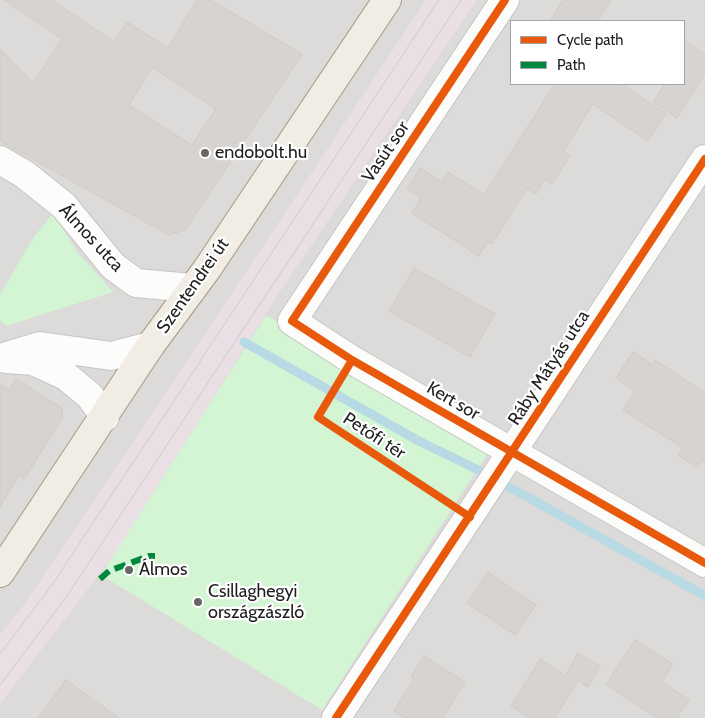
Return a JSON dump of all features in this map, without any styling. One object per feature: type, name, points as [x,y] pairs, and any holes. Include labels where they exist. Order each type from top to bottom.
[{"type":"main road","name":"Szentendrei út","points":[[0,573],[105,417],[150,346],[192,288],[387,0]]},
{"type":"street","name":"Vasút sor","points":[[292,321],[505,0]]},
{"type":"street","name":"Ráby Mátyás utca","points":[[336,718],[705,159]]},
{"type":"street","name":"Álmos utca","points":[[0,160],[24,174],[64,206],[113,266],[136,283],[192,288]]},
{"type":"street","name":"Kert sor","points":[[292,321],[352,360],[500,470],[705,563]]},
{"type":"street","points":[[0,358],[40,346],[112,356],[150,346]]},
{"type":"street","points":[[0,358],[34,361],[66,376],[90,396],[105,417]]},
{"type":"shaded area","points":[[0,0],[705,0],[705,718],[0,718]]},
{"type":"shaded area","points":[[426,0],[477,0],[275,299],[116,552],[0,704],[0,635],[23,606],[130,447]]},
{"type":"green space","points":[[53,213],[78,253],[113,292],[6,326],[0,320],[0,294],[34,237]]},
{"type":"green space","points":[[266,315],[488,453],[322,710],[101,575]]},
{"type":"building","points":[[4,0],[52,0],[114,42],[127,22],[168,48],[197,0],[211,0],[302,54],[185,230],[169,235],[0,141],[0,49],[33,83],[62,39]],"holes":[[[152,67],[216,109],[192,145],[129,105]]]},
{"type":"building","points":[[563,0],[611,0],[599,20],[551,20]]},
{"type":"building","points":[[685,41],[705,54],[705,74],[677,118],[653,102],[664,85],[685,85]]},
{"type":"building","points":[[554,85],[623,85],[666,114],[648,141],[593,104],[563,152],[570,156],[552,184],[545,179],[536,194],[527,188],[492,244],[488,242],[479,256],[412,213],[421,198],[407,189],[420,168],[442,182],[448,172],[484,195]]},
{"type":"building","points":[[414,268],[495,314],[470,357],[389,311]]},
{"type":"building","points":[[633,352],[652,364],[655,360],[705,393],[705,462],[702,460],[697,468],[678,455],[683,448],[623,410],[635,391],[616,378]]},
{"type":"building","points":[[16,379],[62,408],[63,417],[24,479],[19,475],[0,507],[0,384],[9,390]]},
{"type":"building","points":[[488,572],[536,605],[515,635],[467,603]]},
{"type":"building","points":[[635,640],[673,664],[662,682],[689,700],[677,718],[657,718],[606,685]]},
{"type":"building","points":[[578,653],[600,666],[588,687],[566,674]]},
{"type":"building","points":[[424,656],[465,682],[443,718],[405,718],[394,711],[414,679],[411,677]]},
{"type":"building","points":[[540,659],[577,683],[555,718],[530,718],[511,706]]},
{"type":"building","points":[[66,680],[119,718],[38,718]]},
{"type":"waterway","points":[[244,342],[417,440],[486,474],[705,596]]},
{"type":"tram line","points":[[0,654],[52,585],[439,0]]},
{"type":"tram line","points":[[0,685],[67,596],[461,0]]},
{"type":"marked path","points":[[100,579],[109,571],[149,556],[155,556]]},
{"type":"cycle path","points":[[505,0],[292,321],[352,360],[705,563]]},
{"type":"cycle path","points":[[336,718],[705,159]]},
{"type":"cycle path","name":"Petőfi tér","points":[[352,360],[318,417],[470,517]]},
{"type":"place","name":"endobolt.hu","points":[[205,153]]},
{"type":"place","name":"Álmos","points":[[129,570]]},
{"type":"place","name":"Csillaghegyi országzászló","points":[[198,602]]}]
